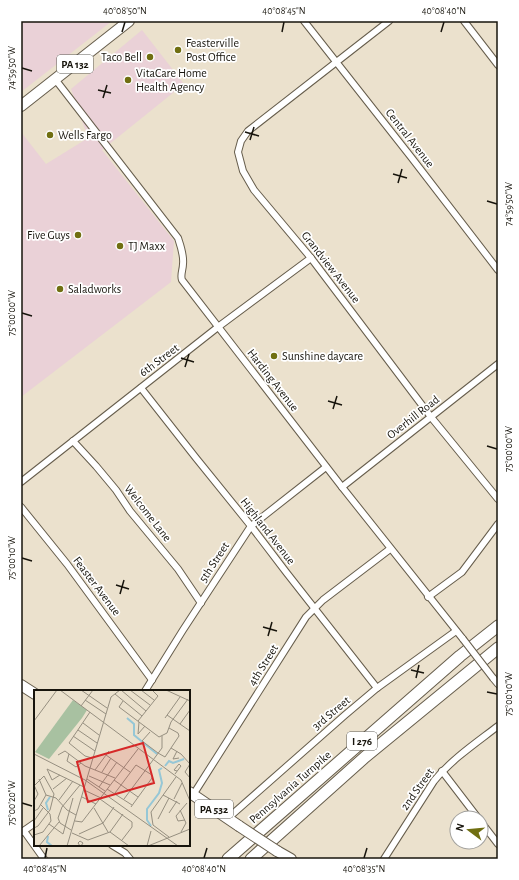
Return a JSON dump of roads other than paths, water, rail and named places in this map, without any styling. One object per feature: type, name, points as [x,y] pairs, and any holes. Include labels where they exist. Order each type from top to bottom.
[{"type":"highway","name":"Pennsylvania Turnpike","points":[[228,859],[460,656],[498,626]]},
{"type":"highway","name":"I 276","points":[[251,859],[365,757],[498,648]]},
{"type":"main road","name":"PA 132","points":[[21,106],[129,21]]},
{"type":"main road","points":[[21,685],[34,693]]},
{"type":"main road","name":"PA 532","points":[[191,794],[227,819],[291,859]]},
{"type":"street","name":"Central Avenue","points":[[304,21],[498,270]]},
{"type":"street","name":"Grandview Avenue","points":[[389,21],[248,131],[241,141],[238,152],[243,171],[254,190],[311,258],[431,417],[498,499]]},
{"type":"street","points":[[464,21],[498,65]]},
{"type":"street","name":"Harding Avenue","points":[[55,79],[178,238],[183,256],[181,279],[390,549],[498,684]]},
{"type":"street","name":"6th Street","points":[[21,482],[218,327],[311,258]]},
{"type":"street","name":"Overhill Road","points":[[342,487],[498,364]]},
{"type":"street","name":"Highland Avenue","points":[[141,388],[377,688]]},
{"type":"street","name":"Welcome Lane","points":[[73,441],[116,490],[130,511],[178,569],[201,603]]},
{"type":"street","name":"5th Street","points":[[146,690],[251,526],[326,467]]},
{"type":"street","name":"Feaster Avenue","points":[[21,507],[67,564],[152,680]]},
{"type":"street","points":[[428,597],[462,572],[498,524]]},
{"type":"street","name":"4th Street","points":[[191,794],[301,624],[314,608],[390,549]]},
{"type":"street","name":"3rd Street","points":[[227,819],[377,688],[456,631]]},
{"type":"street","name":"2nd Street","points":[[384,859],[442,771],[498,726]]},
{"type":"street","points":[[442,771],[472,810]]},
{"type":"street","points":[[34,824],[22,832],[44,859]]},
{"type":"street","points":[[489,832],[498,844]]},
{"type":"street","points":[[114,846],[125,853],[130,859]]},
{"type":"place","name":"Feasterville Post Office","points":[[178,50]]},
{"type":"place","name":"Taco Bell","points":[[150,57]]},
{"type":"place","name":"VitaCare Home Health Agency","points":[[128,80]]},
{"type":"place","name":"Wells Fargo","points":[[50,135]]},
{"type":"place","name":"Five Guys","points":[[78,235]]},
{"type":"place","name":"TJ Maxx","points":[[120,246]]},
{"type":"place","name":"Saladworks","points":[[60,289]]},
{"type":"place","name":"Sunshine daycare","points":[[274,356]]}]
